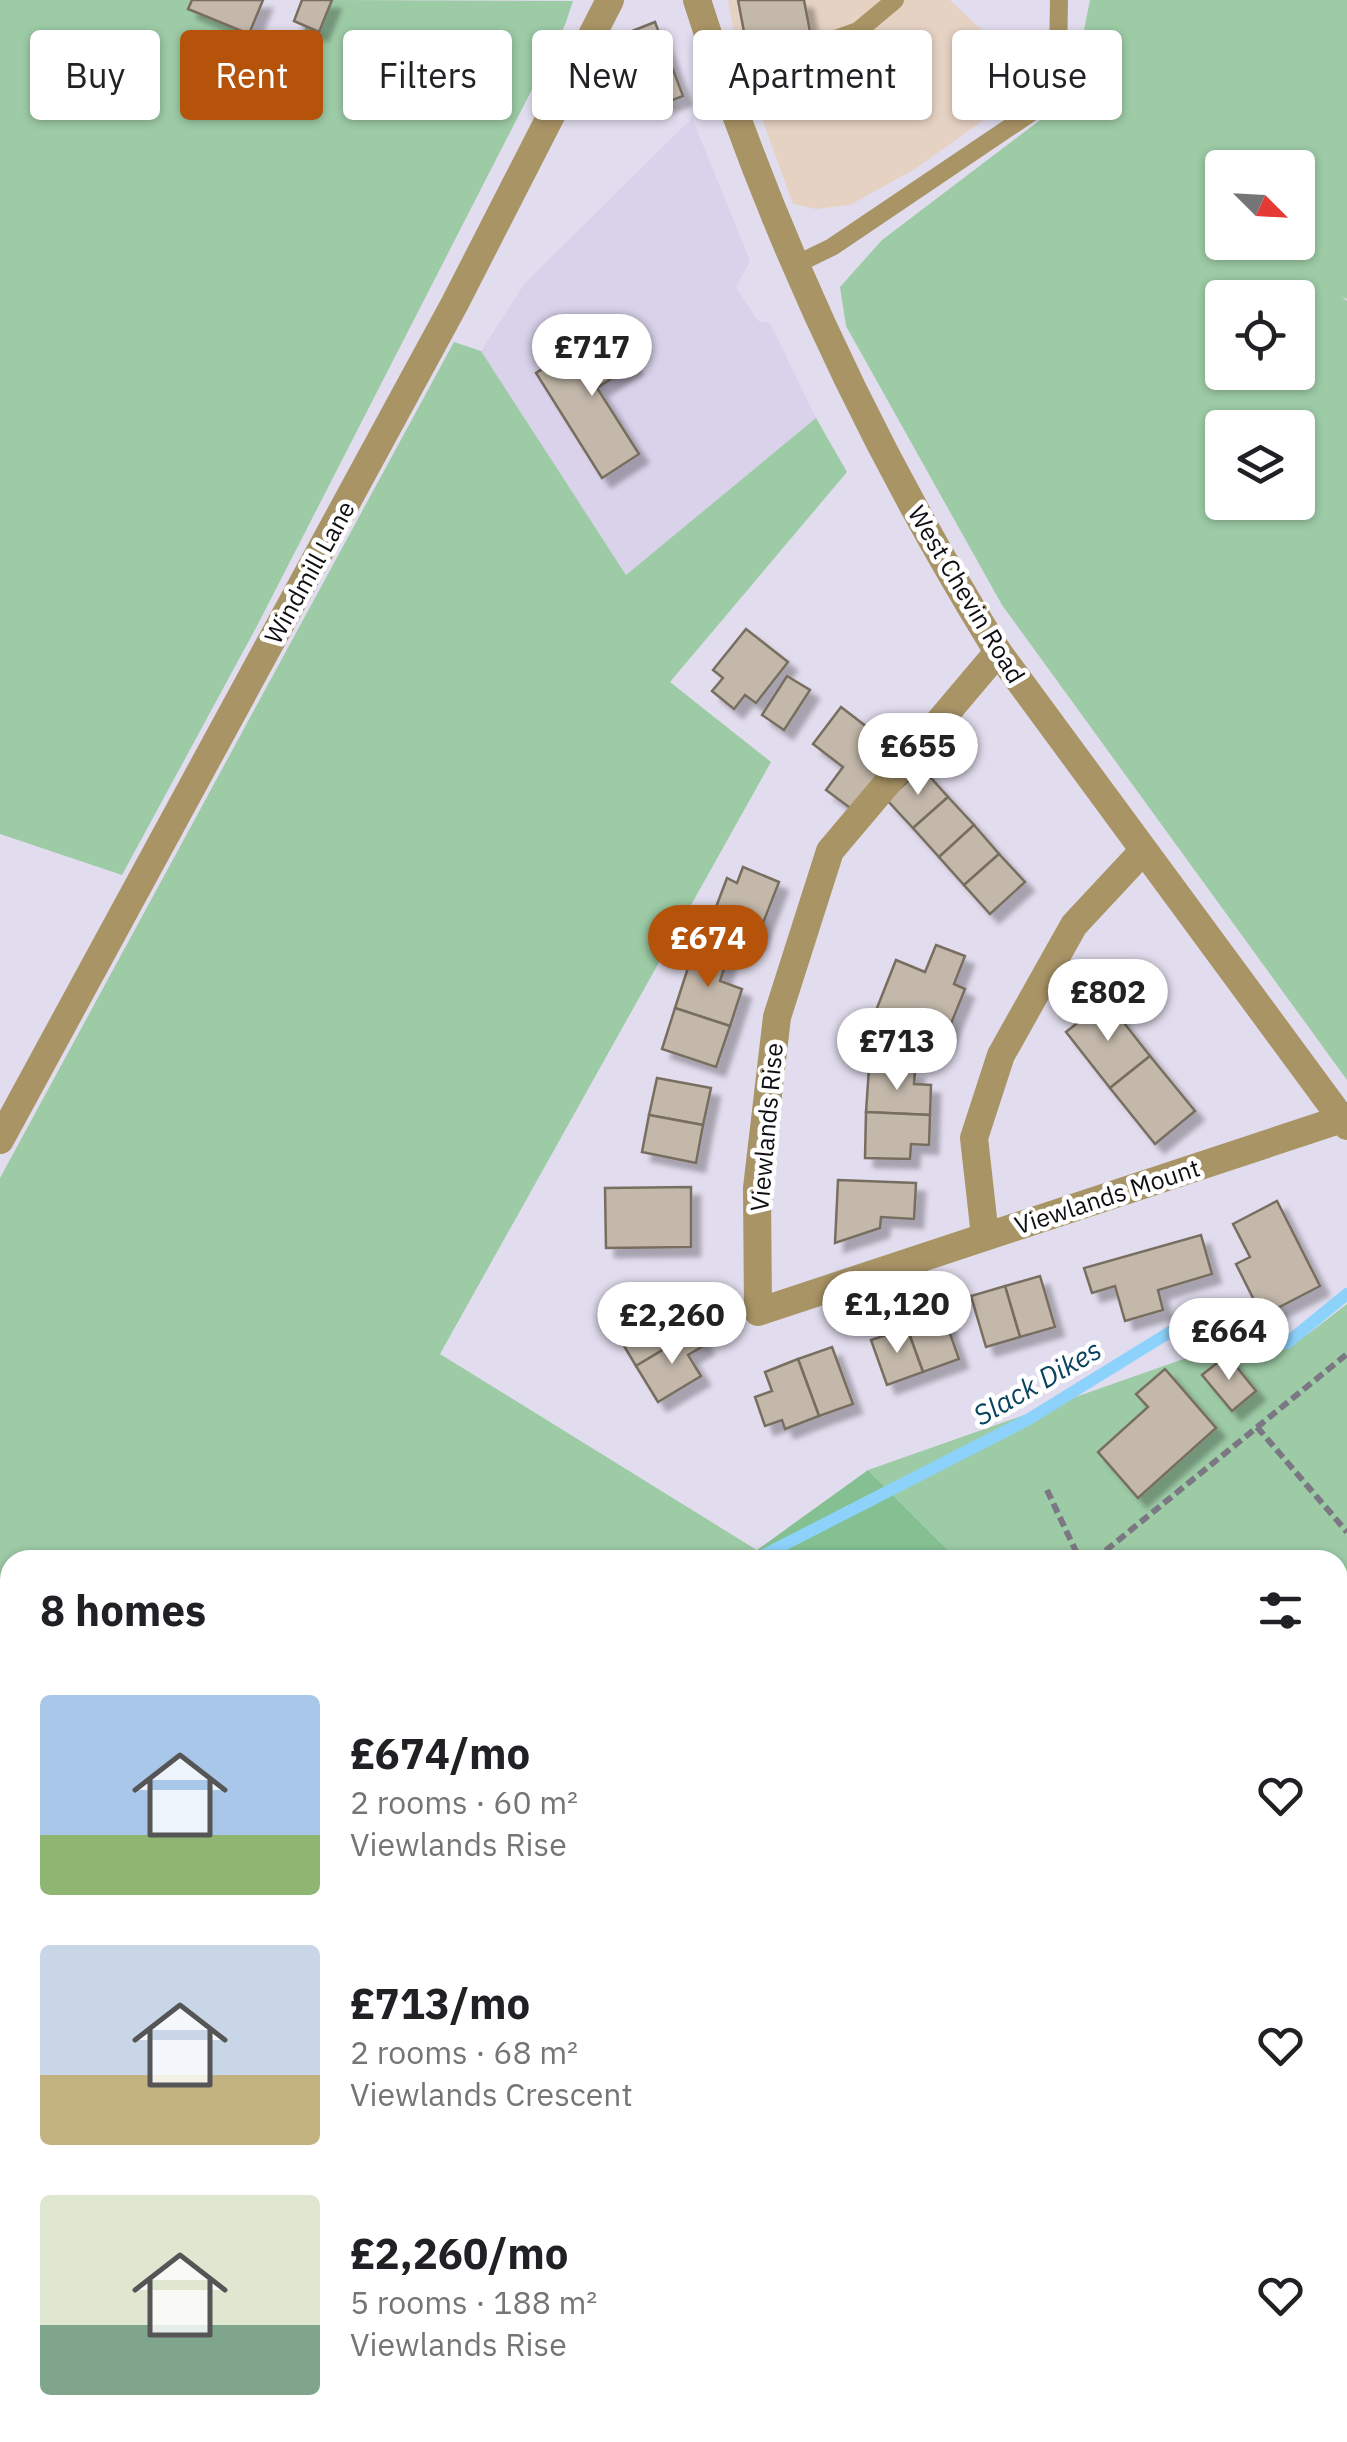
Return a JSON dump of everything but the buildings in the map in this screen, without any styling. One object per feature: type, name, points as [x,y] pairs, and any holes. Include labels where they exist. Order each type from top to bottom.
[{"type":"street","name":"Windmill Lane","points":[[0,1140],[464,287],[610,0]]},
{"type":"street","name":"West Chevin Road","points":[[698,0],[707,30]]},
{"type":"street","name":"West Chevin Road","points":[[739,120],[833,350],[885,455],[966,601],[998,652],[1345,1122]]},
{"type":"street","name":"Viewlands Rise","points":[[758,1312],[757,1188],[777,1016],[830,851],[998,652]]},
{"type":"street","points":[[985,1236],[974,1138],[1001,1055],[1074,925],[1143,851]]},
{"type":"street","name":"Viewlands Mount","points":[[758,1312],[1345,1122]]},
{"type":"lane","points":[[860,30],[895,0]]},
{"type":"lane","points":[[796,264],[832,247],[1041,106],[1058,59],[1060,0]]},
{"type":"path","points":[[1106,1550],[1347,1354]]},
{"type":"path","points":[[1257,1427],[1347,1532]]},
{"type":"path","points":[[1047,1490],[1075,1550]]},
{"type":"shaded area","points":[[728,0],[950,0],[982,30],[952,30],[952,120],[984,120],[915,169],[850,205],[816,209],[793,204],[762,120],[932,120],[932,30],[733,30]]},
{"type":"shaded area","points":[[692,118],[750,261],[736,287],[758,321],[770,323],[816,418],[626,575],[481,351],[525,283]]},
{"type":"green space","points":[[0,0],[192,0],[189,10],[240,30],[180,30],[180,120],[323,120],[323,30],[319,30],[332,0],[573,1],[562,30],[532,30],[532,89],[257,626],[122,875],[0,834]]},
{"type":"green space","points":[[1090,0],[1347,0],[1347,299],[1342,297],[1347,301],[1347,1080],[1002,605],[846,326],[840,287],[882,240],[1040,120],[1122,120],[1122,30],[1084,30]]},
{"type":"green space","points":[[454,342],[481,351],[626,575],[816,418],[847,472],[670,682],[771,762],[440,1354],[757,1550],[0,1550],[0,1178]]},
{"type":"green space","points":[[1347,1304],[1347,1550],[948,1550],[868,1470],[1246,1337],[1308,1334]]},
{"type":"green space","points":[[868,1470],[948,1550],[757,1550]]},
{"type":"waterway","name":"Slack Dikes","points":[[774,1550],[1029,1419],[1170,1332],[1238,1336],[1274,1345],[1287,1343],[1347,1294]]}]
